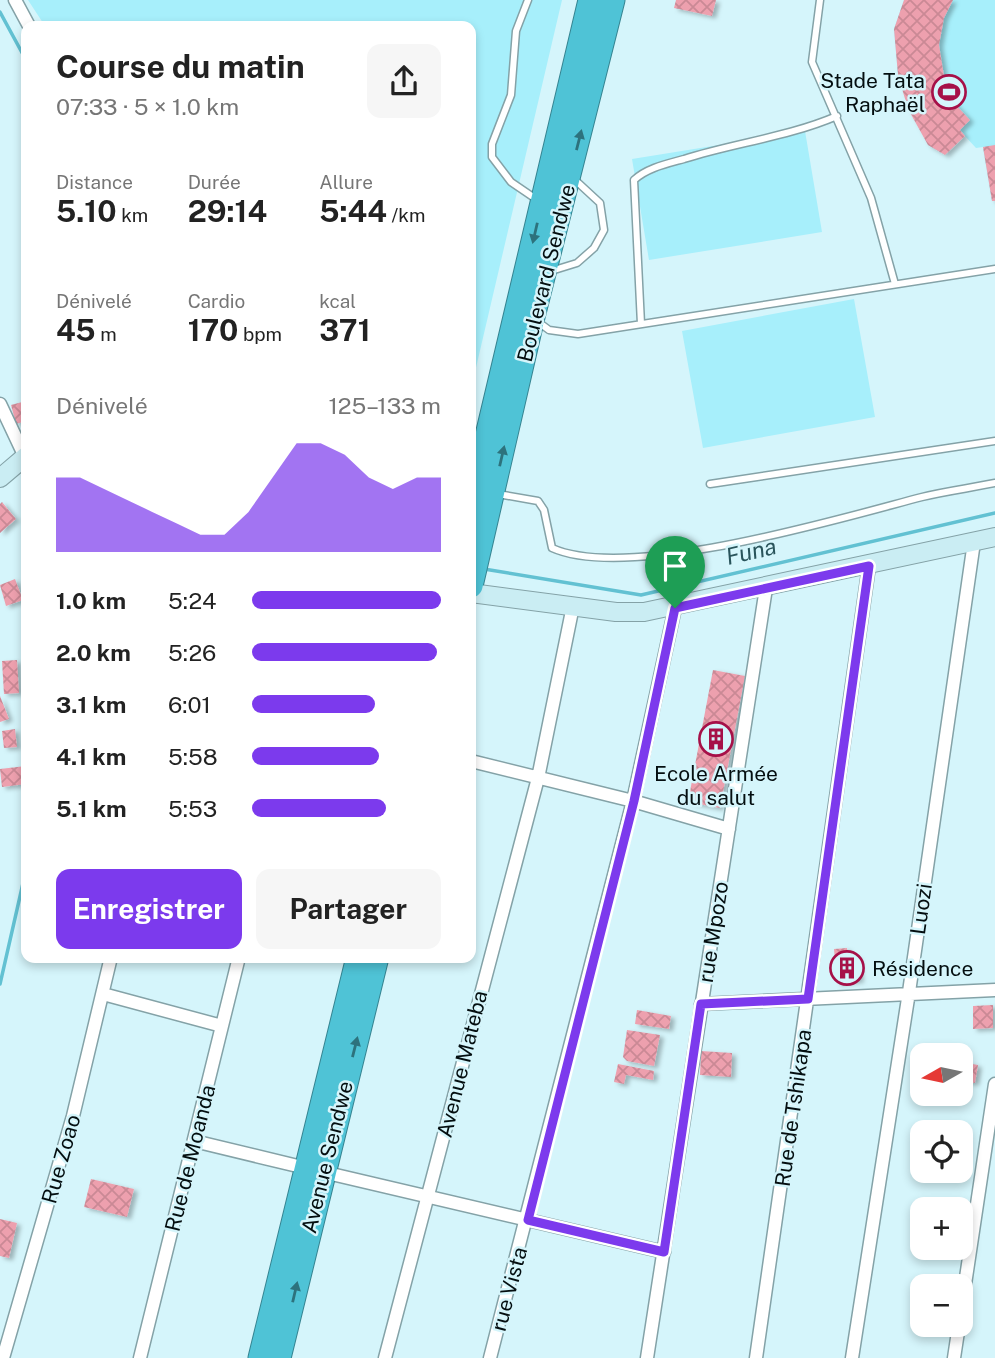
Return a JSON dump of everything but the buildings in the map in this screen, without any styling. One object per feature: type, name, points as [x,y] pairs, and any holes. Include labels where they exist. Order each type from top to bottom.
[{"type":"highway","name":"Boulevard Sendwe","points":[[476,564],[480,546],[477,493],[525,314],[542,203],[590,0]]},
{"type":"highway","name":"Boulevard Sendwe","points":[[525,314],[546,273],[613,0]]},
{"type":"highway","name":"Avenue Sendwe","points":[[279,1358],[357,963]]},
{"type":"highway","name":"Avenue Sendwe","points":[[260,1358],[375,963]]},
{"type":"street","points":[[15,0],[26,21]]},
{"type":"street","points":[[0,404],[21,446]]},
{"type":"street","points":[[0,478],[21,460]]},
{"type":"street","points":[[476,587],[615,612],[675,608],[995,537]]},
{"type":"street","name":"Luozi","points":[[852,1358],[909,992],[974,542]]},
{"type":"street","name":"Rue de Tshikapa","points":[[756,1358],[869,566]]},
{"type":"street","name":"rue Mpozo","points":[[647,1358],[766,588]]},
{"type":"street","name":"Avenue Mateba","points":[[385,1358],[538,778],[573,606]]},
{"type":"street","name":"rue Vista","points":[[490,1358],[528,1220],[634,801],[675,608]]},
{"type":"street","points":[[476,762],[634,801],[729,829]]},
{"type":"street","name":"Rue Zoao","points":[[3,1358],[73,1116],[110,963]]},
{"type":"street","name":"Rue de Moanda","points":[[140,1358],[238,963]]},
{"type":"street","points":[[701,1004],[995,989]]},
{"type":"street","points":[[103,994],[222,1026]]},
{"type":"street","points":[[967,1274],[995,1084]]},
{"type":"street","points":[[194,1141],[313,1175],[427,1195],[664,1252]]},
{"type":"street","points":[[954,1358],[957,1337]]},
{"type":"lane","points":[[528,0],[516,30],[512,95],[492,144],[492,157],[511,182],[542,203]]},
{"type":"lane","points":[[820,0],[812,62],[871,198],[895,284]]},
{"type":"lane","points":[[641,324],[634,180],[643,172],[671,162],[721,147],[797,131],[837,116]]},
{"type":"lane","points":[[546,273],[577,263],[594,248],[604,230],[600,203],[570,175]]},
{"type":"lane","points":[[525,314],[548,330],[564,335],[995,269]]},
{"type":"lane","points":[[710,484],[995,441]]},
{"type":"lane","points":[[477,493],[538,500],[544,510],[552,548],[568,555],[624,559],[694,549],[821,524],[926,496],[995,483]]},
{"type":"shaded area","points":[[28,0],[562,0],[476,368],[476,21],[42,21]]},
{"type":"shaded area","name":"Stade Tata Raphaël","points":[[904,0],[995,0],[995,201],[992,201],[983,147],[976,148],[965,136],[945,155],[928,145],[898,75],[894,29]]},
{"type":"shaded area","points":[[805,131],[822,232],[649,260],[632,159]]},
{"type":"shaded area","points":[[854,299],[875,417],[703,448],[682,331]]},
{"type":"waterway","name":"Funa","points":[[0,12],[21,51]]},
{"type":"waterway","name":"Funa","points":[[484,569],[641,595],[995,513]]},
{"type":"waterway","points":[[0,984],[21,892]]},
{"type":"place","name":"Stade Tata Raphaël","points":[[949,92]]},
{"type":"place","name":"Ecole Armée du salut","points":[[716,739]]},
{"type":"place","name":"Résidence","points":[[847,968]]},
{"type":"route","points":[[869,566],[808,999],[701,1004],[664,1252],[528,1220],[634,801],[675,608],[869,566]]}]
